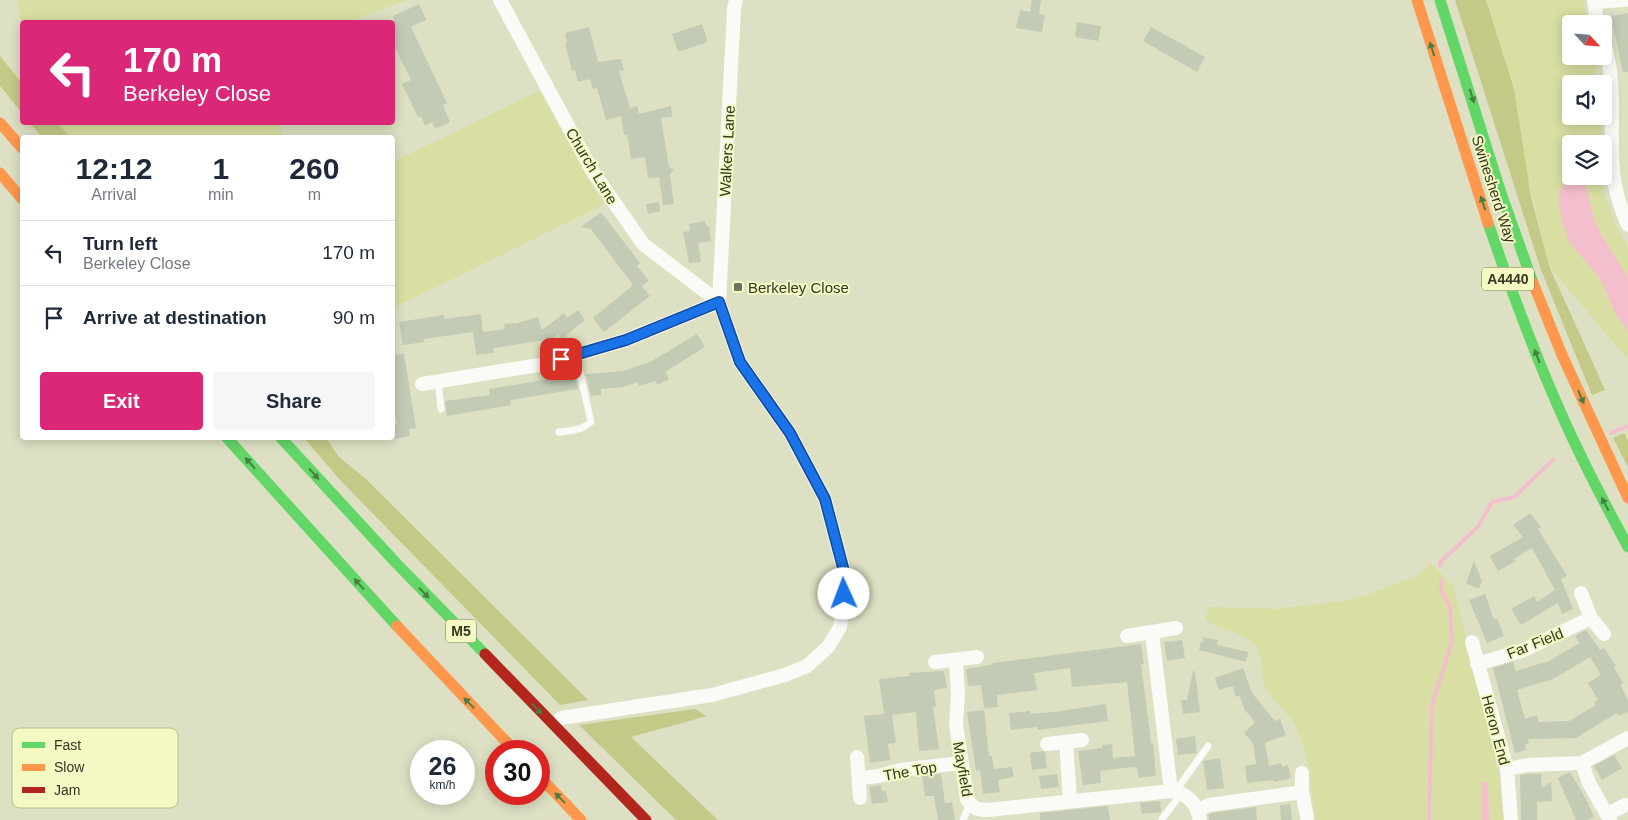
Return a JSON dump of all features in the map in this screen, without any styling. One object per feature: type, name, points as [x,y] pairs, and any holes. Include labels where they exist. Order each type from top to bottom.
[{"type":"highway","name":"Swinesherd Way","points":[[1416,0],[1509,282],[1548,384],[1593,482],[1628,547]]},
{"type":"highway","name":"Swinesherd Way","points":[[1440,0],[1516,235],[1542,306],[1628,498]]},
{"type":"highway","points":[[0,123],[20,146]]},
{"type":"highway","points":[[0,173],[20,197]]},
{"type":"highway","points":[[229,440],[424,656],[504,740]]},
{"type":"highway","name":"M5","points":[[283,440],[396,564],[646,820]]},
{"type":"highway","points":[[550,788],[581,820]]},
{"type":"street","name":"Church Lane","points":[[500,0],[593,172],[643,244],[719,302]]},
{"type":"street","name":"Walkers Lane","points":[[719,302],[736,0]]},
{"type":"street","points":[[1596,15],[1594,1],[1625,0]]},
{"type":"street","points":[[1609,65],[1613,116],[1612,168],[1614,183],[1628,225]]},
{"type":"street","points":[[422,384],[545,364],[626,340],[719,302],[740,362],[790,433],[825,499],[846,579],[840,627],[828,647],[808,666],[784,675],[712,695],[561,718]]},
{"type":"street","points":[[1581,592],[1591,618],[1604,634]]},
{"type":"street","name":"Far Field","points":[[1478,664],[1524,650],[1591,618]]},
{"type":"street","points":[[1127,636],[1176,628]]},
{"type":"street","points":[[1152,632],[1176,792],[1192,801],[1199,815],[1209,806],[1302,792]]},
{"type":"street","name":"Heron End","points":[[1472,642],[1507,769],[1510,820]]},
{"type":"street","points":[[935,662],[977,658]]},
{"type":"street","name":"Mayfield","points":[[956,660],[958,694],[956,724],[960,763],[967,799],[978,810],[1070,800],[1176,792]]},
{"type":"street","points":[[1507,769],[1527,765],[1582,764],[1628,738]]},
{"type":"street","points":[[1047,744],[1082,740]]},
{"type":"street","points":[[1066,742],[1070,800]]},
{"type":"street","points":[[857,757],[860,798]]},
{"type":"street","name":"The Top","points":[[860,778],[960,763]]},
{"type":"street","points":[[1582,764],[1589,783],[1609,817],[1624,804]]},
{"type":"street","points":[[1302,774],[1302,792],[1306,816]]},
{"type":"lane","points":[[559,432],[573,431],[592,422],[576,355]]},
{"type":"lane","points":[[438,382],[440,409]]},
{"type":"lane","points":[[1162,819],[1176,792],[1208,746]]},
{"type":"lane","points":[[963,820],[970,804]]},
{"type":"green space","points":[[18,0],[407,0],[353,20],[21,20]]},
{"type":"green space","points":[[1455,0],[1486,0],[1514,89],[1531,197],[1549,266],[1605,390],[1592,395],[1541,270]]},
{"type":"green space","points":[[1486,0],[1583,0],[1586,15],[1562,15],[1562,65],[1596,65],[1597,75],[1562,75],[1562,125],[1601,125],[1601,135],[1562,135],[1562,185],[1604,185],[1604,193],[1615,224],[1628,248],[1628,360],[1549,266]]},
{"type":"green space","points":[[0,56],[20,81],[20,111],[0,86]]},
{"type":"green space","points":[[539,91],[603,205],[395,307],[395,161]]},
{"type":"green space","points":[[32,125],[59,125],[68,135],[40,135]]},
{"type":"green space","points":[[59,125],[281,125],[282,135],[68,135]]},
{"type":"green space","points":[[1624,433],[1628,441],[1628,467],[1613,438]]},
{"type":"green space","points":[[306,440],[327,440],[339,457],[367,480],[588,700],[560,705],[341,481]]},
{"type":"green space","points":[[1431,563],[1453,586],[1500,779],[1503,820],[1489,820],[1488,782],[1483,781],[1481,820],[1316,820],[1307,761],[1298,730],[1264,683],[1259,652],[1248,639],[1221,628],[1206,619],[1208,607],[1277,609],[1355,599],[1417,576]]},
{"type":"green space","points":[[695,709],[707,716],[631,737],[718,820],[676,820],[579,725]]},
{"type":"shaded area","points":[[1563,185],[1586,185],[1594,219],[1628,278],[1628,332],[1616,315],[1601,280],[1569,242],[1558,200]]},
{"type":"shaded area","points":[[1482,781],[1488,782],[1489,820],[1481,820]]},
{"type":"building","points":[[1032,0],[1041,0],[1039,14],[1045,15],[1042,32],[1016,28],[1020,10],[1030,12]]},
{"type":"building","points":[[419,4],[426,20],[411,27],[447,103],[443,105],[450,122],[435,129],[432,122],[425,126],[421,116],[418,117],[402,84],[411,80],[395,47],[395,20],[393,16]]},
{"type":"building","points":[[1628,13],[1628,72],[1623,72],[1612,16]]},
{"type":"building","points":[[1077,22],[1101,26],[1098,41],[1075,37]]},
{"type":"building","points":[[702,24],[708,42],[678,52],[672,34]]},
{"type":"building","points":[[589,27],[598,62],[621,59],[624,70],[619,71],[630,108],[637,106],[639,114],[671,106],[672,117],[661,118],[669,167],[674,170],[670,174],[674,204],[663,205],[659,177],[648,178],[645,157],[631,159],[627,134],[624,135],[621,116],[606,120],[597,88],[593,89],[590,79],[578,82],[575,70],[572,71],[565,43],[567,43],[565,33]]},
{"type":"building","points":[[1151,27],[1205,57],[1197,72],[1143,41]]},
{"type":"building","points":[[659,202],[660,211],[648,214],[646,204]]},
{"type":"building","points":[[601,212],[640,263],[637,266],[649,281],[642,286],[650,296],[604,332],[593,318],[633,285],[591,229],[581,227]]},
{"type":"building","points":[[705,221],[706,226],[709,226],[711,241],[698,243],[701,262],[689,263],[683,232],[690,231],[689,224]]},
{"type":"building","points":[[578,310],[585,320],[562,339],[558,334],[552,339],[493,348],[494,353],[476,355],[473,332],[424,339],[424,342],[403,345],[399,322],[444,315],[444,319],[481,314],[483,332],[505,329],[504,324],[514,324],[538,317],[542,330],[564,313],[567,318]]},
{"type":"building","points":[[697,334],[705,347],[665,372],[669,379],[657,385],[655,381],[639,386],[637,382],[623,387],[601,389],[601,395],[591,396],[586,374],[622,371],[652,361]]},
{"type":"building","points":[[404,354],[416,428],[409,429],[410,436],[395,439],[395,424],[397,424],[395,414],[395,355]]},
{"type":"building","points":[[575,375],[578,389],[510,400],[511,405],[447,416],[445,401],[490,395],[489,389]]},
{"type":"building","points":[[1530,513],[1541,527],[1538,529],[1567,576],[1561,579],[1573,609],[1562,614],[1558,603],[1521,625],[1511,609],[1534,596],[1537,602],[1555,590],[1532,548],[1514,559],[1516,561],[1498,571],[1490,556],[1523,537],[1513,525]]},
{"type":"building","points":[[1474,561],[1482,581],[1479,589],[1466,583]]},
{"type":"building","points":[[1485,594],[1494,620],[1497,618],[1504,636],[1487,643],[1469,600]]},
{"type":"building","points":[[1586,630],[1600,650],[1604,648],[1616,666],[1614,667],[1623,683],[1620,684],[1628,701],[1628,712],[1618,716],[1617,713],[1576,738],[1528,739],[1529,743],[1525,744],[1526,750],[1515,753],[1493,668],[1513,662],[1516,671],[1549,661],[1580,643],[1575,636]],"holes":[[[1590,657],[1601,675],[1588,683],[1598,700],[1594,702],[1596,705],[1569,721],[1539,722],[1537,715],[1525,719],[1517,690],[1553,679]]]},
{"type":"building","points":[[1202,637],[1218,640],[1217,645],[1248,652],[1246,662],[1199,650],[1201,641],[1204,642]]},
{"type":"building","points":[[1182,640],[1185,658],[1167,661],[1164,642]]},
{"type":"building","points":[[1141,644],[1144,664],[1141,664],[1156,776],[1139,778],[1137,767],[1124,768],[1100,771],[1101,783],[1083,785],[1078,751],[1102,748],[1102,745],[1112,744],[1113,758],[1135,756],[1127,682],[1072,687],[1070,668],[1034,673],[1037,690],[997,695],[998,707],[984,708],[981,685],[968,686],[966,669],[993,663]]},
{"type":"building","points":[[1243,668],[1252,693],[1275,721],[1280,719],[1286,735],[1265,743],[1269,766],[1281,763],[1282,767],[1288,765],[1291,778],[1274,782],[1273,780],[1247,783],[1245,766],[1256,764],[1253,743],[1244,733],[1255,722],[1244,709],[1240,696],[1236,697],[1233,686],[1219,690],[1215,678]]},
{"type":"building","points":[[944,671],[947,688],[934,690],[936,706],[933,707],[939,749],[919,751],[916,712],[892,715],[896,743],[888,744],[890,760],[870,763],[864,716],[884,714],[879,679],[909,676],[909,673]]},
{"type":"building","points":[[1193,671],[1195,671],[1200,712],[1183,714],[1181,700],[1187,700]]},
{"type":"building","points":[[1106,704],[1108,721],[1038,730],[1037,727],[1011,730],[1009,713],[1030,711],[1030,714],[1054,712]]},
{"type":"building","points":[[984,710],[989,756],[992,756],[994,769],[1012,767],[1014,777],[998,780],[1000,792],[983,794],[980,770],[976,771],[967,712]]},
{"type":"building","points":[[1195,736],[1197,753],[1178,755],[1176,739]]},
{"type":"building","points":[[1045,752],[1047,768],[1032,770],[1030,753]]},
{"type":"building","points":[[1614,755],[1622,768],[1602,780],[1594,766]]},
{"type":"building","points":[[1220,758],[1224,788],[1207,790],[1203,761]]},
{"type":"building","points":[[1570,772],[1594,817],[1587,820],[1576,820],[1558,778]]},
{"type":"building","points":[[941,774],[945,803],[952,802],[955,820],[938,820],[934,796],[925,796],[922,776]]},
{"type":"building","points":[[1057,774],[1059,787],[1041,789],[1039,776]]},
{"type":"building","points":[[1541,774],[1542,788],[1551,782],[1552,801],[1537,802],[1537,820],[1521,820],[1520,775]]},
{"type":"building","points":[[881,785],[882,791],[886,791],[888,802],[872,804],[869,787]]},
{"type":"building","points":[[1160,801],[1161,812],[1142,814],[1140,803]]},
{"type":"building","points":[[1290,804],[1292,820],[1281,820],[1280,805]]},
{"type":"building","points":[[1108,806],[1110,820],[1040,820],[1040,813]]},
{"type":"building","points":[[1256,807],[1257,820],[1209,820],[1208,815],[1211,813]]},
{"type":"waterway","points":[[1611,433],[1628,426]]},
{"type":"waterway","points":[[1440,566],[1440,562],[1478,527],[1492,502],[1514,497],[1553,460]]},
{"type":"waterway","points":[[1429,820],[1432,705],[1452,642],[1450,607],[1441,590],[1441,580]]},
{"type":"traffic: fast","points":[[1440,0],[1501,193],[1533,283]]},
{"type":"traffic: fast","points":[[1488,223],[1538,359],[1557,404],[1582,458],[1628,547]]},
{"type":"traffic: fast","points":[[229,440],[397,626]]},
{"type":"traffic: fast","points":[[283,440],[397,564],[485,654]]},
{"type":"traffic: slow","points":[[1417,0],[1488,223]]},
{"type":"traffic: slow","points":[[0,123],[20,146]]},
{"type":"traffic: slow","points":[[0,173],[20,197]]},
{"type":"traffic: slow","points":[[1533,283],[1562,355],[1628,498]]},
{"type":"traffic: slow","points":[[397,626],[505,740]]},
{"type":"traffic: slow","points":[[550,788],[581,820]]},
{"type":"traffic: jam","points":[[485,654],[646,820]]},
{"type":"place","name":"Berkeley Close","points":[[738,287]]},
{"type":"route","points":[[561,359],[626,340],[719,302],[740,362],[790,433],[825,499],[846,579],[844,594]]}]
